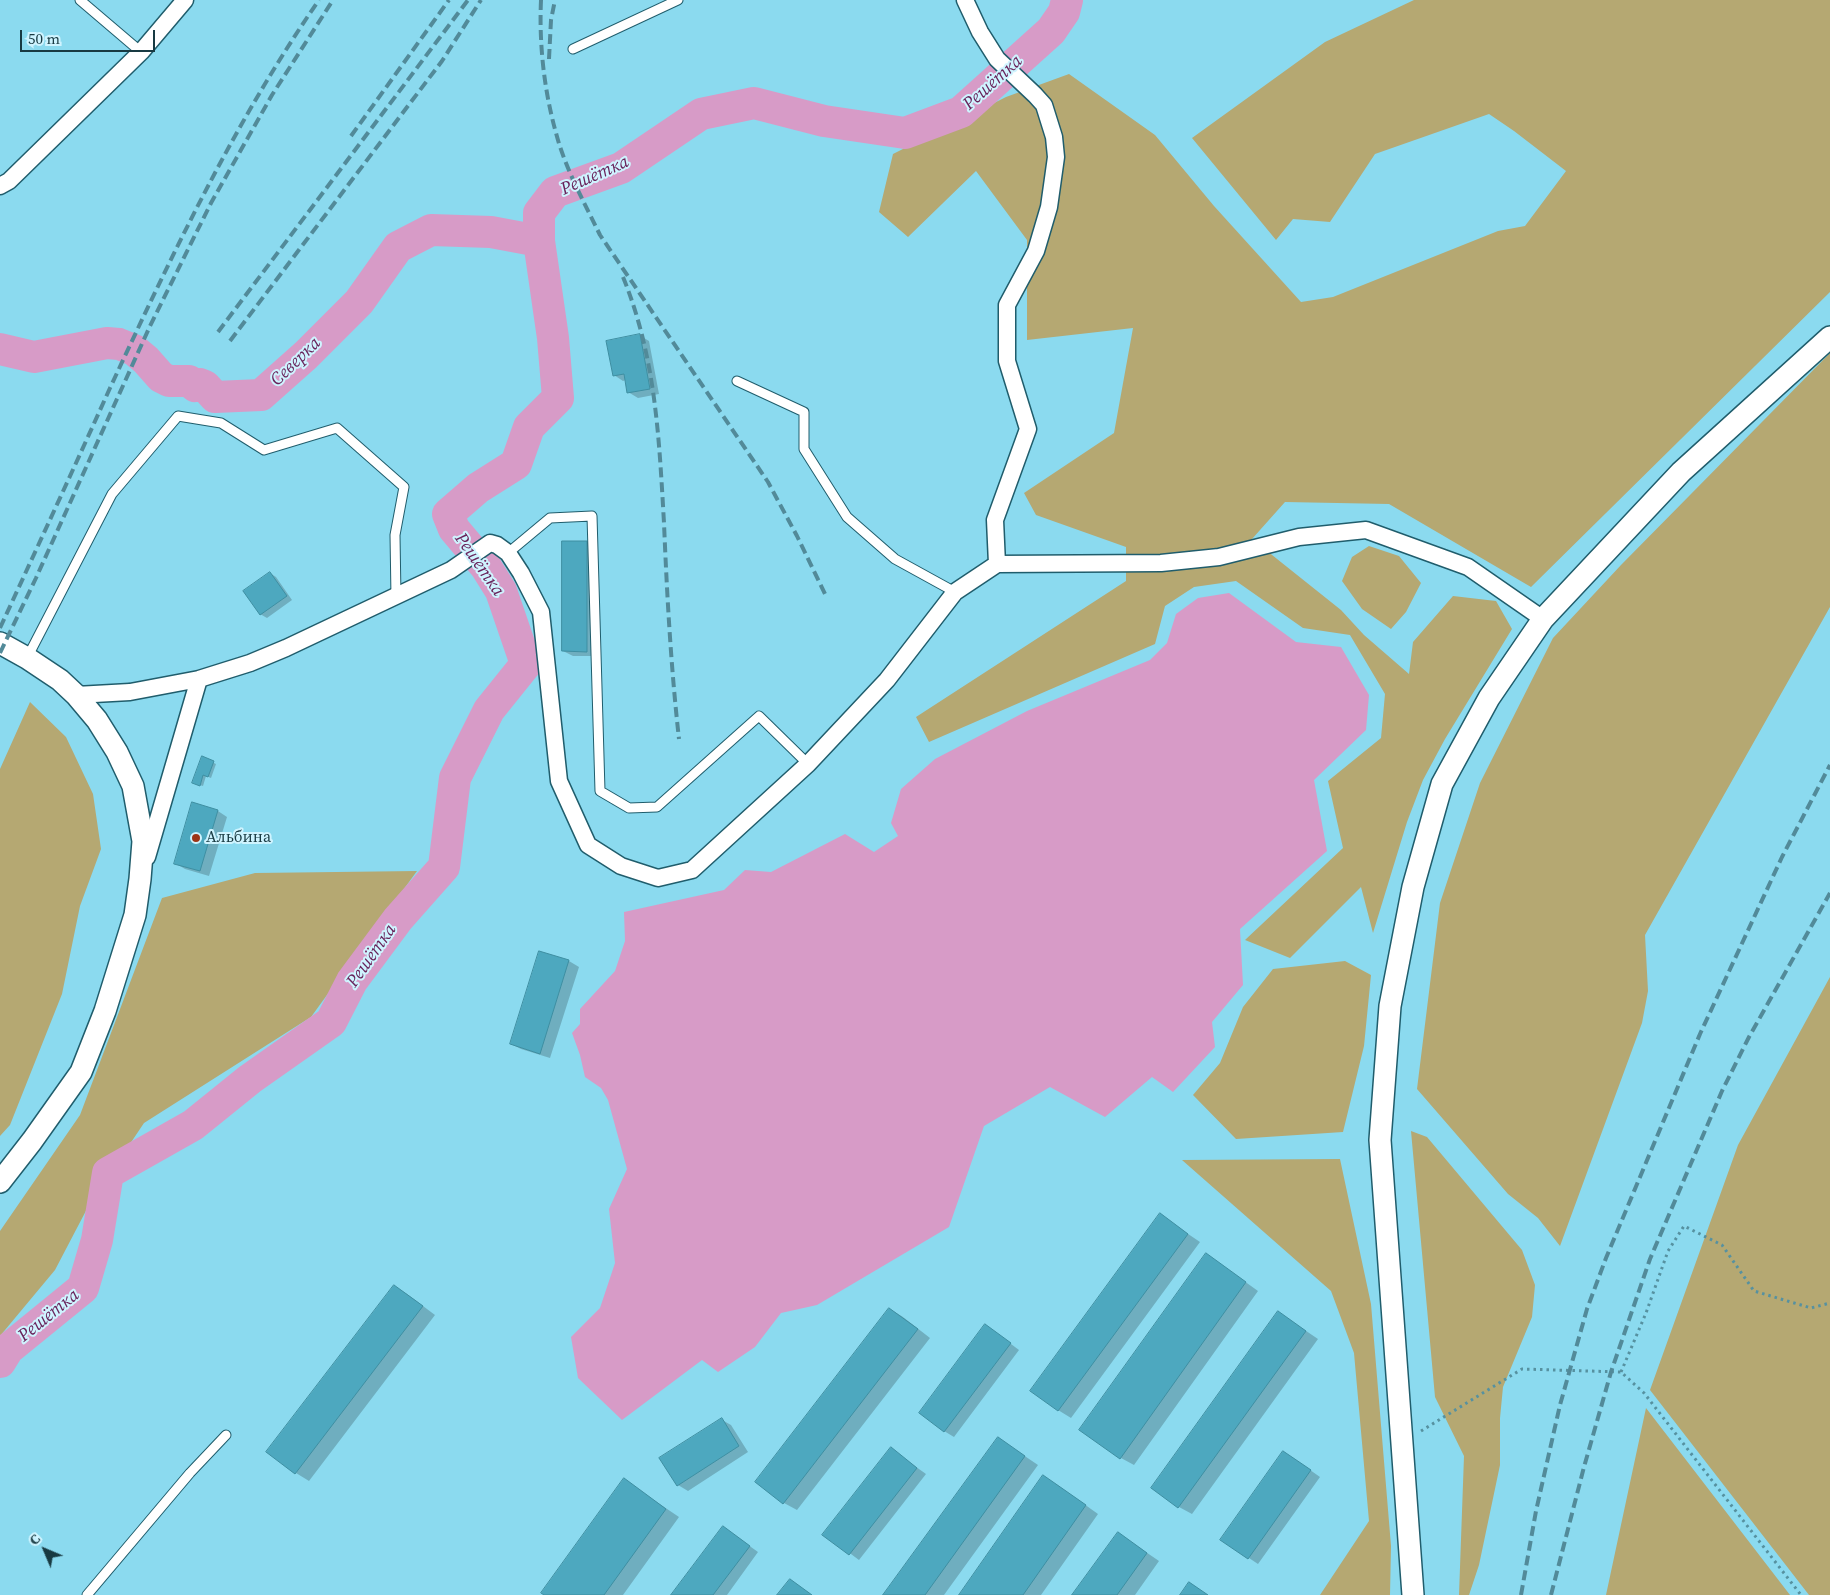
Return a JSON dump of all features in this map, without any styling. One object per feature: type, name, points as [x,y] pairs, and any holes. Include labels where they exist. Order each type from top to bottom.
[{"type":"street","points":[[0,186],[9,181],[142,52],[186,0]]},
{"type":"street","points":[[964,0],[980,32],[997,59],[1044,105],[1054,137],[1056,157],[1048,206],[1036,251],[1007,306],[1007,361],[1028,429],[995,520],[997,564]]},
{"type":"street","points":[[1413,1595],[1380,1140],[1390,1006],[1413,888],[1442,784],[1488,698],[1543,619],[1682,472],[1830,336]]},
{"type":"street","points":[[76,695],[130,692],[199,679],[224,672],[286,648],[452,570],[490,543],[497,545],[508,553],[521,573],[541,612],[559,781],[588,845],[621,866],[658,878],[692,870],[808,764],[887,680],[955,592],[997,564],[1161,562],[1218,557],[1299,537],[1366,530],[1468,567],[1543,619]]},
{"type":"street","points":[[0,643],[60,680],[76,695],[97,720],[118,752],[133,786],[143,841],[136,915],[105,1011],[81,1072],[0,1182]]},
{"type":"street","points":[[140,879],[199,679]]},
{"type":"lane","points":[[80,0],[142,52]]},
{"type":"lane","points":[[573,49],[678,0]]},
{"type":"lane","points":[[737,381],[804,412],[804,449],[847,517],[895,559],[955,592]]},
{"type":"lane","points":[[27,658],[112,494],[178,416],[221,423],[264,450],[337,428],[404,487],[395,535],[396,597]]},
{"type":"lane","points":[[508,553],[550,518],[592,516],[600,791],[629,808],[657,807],[758,716],[808,764]]},
{"type":"lane","points":[[87,1595],[190,1473],[226,1435]]},
{"type":"path","points":[[1621,1372],[1646,1313],[1668,1250],[1684,1226],[1722,1245],[1754,1291],[1811,1308],[1830,1303]]},
{"type":"path","points":[[1402,1442],[1522,1369],[1621,1372],[1644,1393],[1801,1595]]},
{"type":"shaded area","points":[[1414,0],[1830,0],[1830,292],[1531,587],[1389,504],[1285,502],[1252,539],[1341,610],[1364,635],[1409,674],[1413,642],[1453,596],[1496,601],[1512,629],[1445,739],[1423,780],[1407,822],[1373,933],[1361,887],[1290,958],[1245,940],[1343,848],[1328,781],[1381,738],[1385,694],[1350,635],[1303,628],[1236,581],[1194,587],[1165,606],[1155,644],[929,742],[916,717],[1126,581],[1126,547],[1036,515],[1024,493],[1114,433],[1133,328],[1027,340],[1027,240],[976,171],[908,237],[879,212],[893,154],[1006,97],[1069,74],[1155,135],[1214,206],[1301,302],[1333,297],[1498,231],[1525,226],[1566,171],[1489,114],[1375,154],[1330,222],[1293,219],[1276,240],[1192,138],[1325,42]]},
{"type":"shaded area","points":[[1830,353],[1830,607],[1645,935],[1648,991],[1642,1023],[1560,1246],[1538,1218],[1508,1194],[1417,1089],[1440,903],[1480,783],[1553,638],[1621,565]]},
{"type":"shaded area","points":[[1369,546],[1399,556],[1421,583],[1406,612],[1391,629],[1362,609],[1342,581],[1352,557]]},
{"type":"shaded area","points":[[1229,593],[1296,642],[1341,647],[1369,695],[1366,730],[1314,780],[1327,851],[1240,929],[1243,985],[1212,1022],[1215,1047],[1173,1092],[1152,1077],[1105,1117],[1050,1087],[984,1126],[949,1227],[817,1305],[781,1313],[755,1347],[718,1372],[702,1360],[622,1420],[578,1378],[571,1337],[600,1308],[615,1263],[609,1209],[627,1169],[608,1100],[601,1088],[585,1077],[572,1033],[580,1024],[580,1009],[615,971],[625,941],[624,912],[724,890],[745,870],[771,872],[845,834],[874,852],[898,836],[891,823],[901,789],[935,759],[1027,711],[1150,660],[1167,643],[1176,614],[1198,598]]},
{"type":"shaded area","points":[[30,702],[66,737],[93,794],[101,849],[80,906],[62,994],[10,1125],[0,1136],[0,769]]},
{"type":"shaded area","points":[[417,871],[311,1017],[144,1123],[89,1205],[55,1270],[0,1336],[0,1231],[80,1115],[162,898],[255,873]]},
{"type":"shaded area","points":[[1345,961],[1371,975],[1364,1046],[1343,1132],[1236,1139],[1193,1095],[1220,1063],[1243,1007],[1273,969]]},
{"type":"shaded area","points":[[1830,977],[1830,1595],[1809,1595],[1650,1390],[1738,1145]]},
{"type":"shaded area","points":[[1411,1131],[1427,1137],[1522,1250],[1535,1285],[1532,1317],[1503,1387],[1500,1418],[1500,1465],[1479,1565],[1469,1595],[1459,1595],[1464,1456],[1435,1397]]},
{"type":"shaded area","points":[[1340,1159],[1371,1304],[1391,1546],[1390,1595],[1320,1595],[1369,1521],[1354,1353],[1331,1291],[1182,1160]]},
{"type":"shaded area","points":[[1646,1408],[1790,1595],[1606,1595]]},
{"type":"building","points":[[640,334],[650,389],[627,393],[624,374],[613,376],[606,341]]},
{"type":"building","points":[[562,541],[587,541],[587,652],[562,651]]},
{"type":"building","points":[[270,572],[287,596],[260,615],[243,591]]},
{"type":"building","points":[[202,756],[214,761],[208,777],[203,775],[200,786],[192,783]]},
{"type":"building","points":[[192,802],[218,810],[200,871],[174,864]]},
{"type":"building","points":[[539,951],[569,960],[540,1054],[510,1044]]},
{"type":"building","points":[[1160,1213],[1188,1234],[1058,1411],[1030,1391]]},
{"type":"building","points":[[1206,1253],[1246,1282],[1120,1459],[1079,1430]]},
{"type":"building","points":[[394,1285],[423,1306],[295,1474],[266,1452]]},
{"type":"building","points":[[889,1308],[918,1329],[783,1504],[755,1482]]},
{"type":"building","points":[[1278,1311],[1306,1331],[1178,1508],[1151,1488]]},
{"type":"building","points":[[985,1324],[1011,1343],[944,1432],[919,1413]]},
{"type":"building","points":[[722,1418],[739,1446],[677,1486],[659,1458]]},
{"type":"building","points":[[998,1437],[1025,1456],[925,1595],[883,1595]]},
{"type":"building","points":[[891,1447],[917,1468],[849,1555],[822,1535]]},
{"type":"building","points":[[1283,1451],[1311,1470],[1248,1559],[1220,1540]]},
{"type":"building","points":[[1043,1475],[1086,1505],[1023,1595],[959,1595]]},
{"type":"building","points":[[624,1478],[666,1509],[604,1595],[544,1595],[541,1593]]},
{"type":"building","points":[[723,1526],[750,1546],[713,1595],[671,1595]]},
{"type":"building","points":[[1118,1532],[1147,1553],[1117,1595],[1072,1595]]},
{"type":"building","points":[[790,1579],[812,1595],[777,1595]]},
{"type":"building","points":[[1189,1582],[1208,1595],[1180,1595]]},
{"type":"waterway","name":"Решётка","points":[[0,1362],[8,1349],[83,1288],[97,1240],[108,1173],[193,1125],[250,1079],[331,1022],[352,981],[398,919],[444,867],[455,778],[489,710],[526,664],[501,591],[486,567],[454,529],[448,514],[478,488],[516,464],[529,427],[558,398],[553,338],[539,241],[539,213],[555,192],[621,168],[701,114],[754,103],[824,121],[905,133],[961,112],[1051,31],[1064,12],[1067,0]]},
{"type":"waterway","name":"Северка","points":[[0,349],[34,357],[107,343],[119,344],[134,350],[161,377],[169,381],[189,381],[195,386],[200,384],[205,386],[215,397],[261,395],[306,355],[359,302],[398,247],[431,230],[491,232],[539,241]]},
{"type":"railway","points":[[0,628],[110,388],[181,239],[232,141],[288,46],[319,0]]},
{"type":"railway","points":[[0,653],[150,326],[211,203],[272,95],[333,0]]},
{"type":"railway","points":[[351,136],[449,0]]},
{"type":"railway","points":[[218,332],[468,0]]},
{"type":"railway","points":[[230,341],[442,61],[481,0]]},
{"type":"railway","points":[[541,0],[542,50],[548,100],[560,146],[581,197],[600,235],[768,482],[825,594]]},
{"type":"railway","points":[[549,59],[551,20],[555,0]]},
{"type":"railway","points":[[623,277],[643,338],[658,429],[670,632],[679,739]]},
{"type":"railway","points":[[1521,1595],[1536,1511],[1560,1405],[1587,1309],[1606,1258],[1700,1034],[1782,857],[1830,765]]},
{"type":"railway","points":[[1551,1595],[1611,1372],[1650,1259],[1722,1091],[1749,1037],[1830,893]]},
{"type":"place","name":"Альбина","points":[[196,838]]}]
